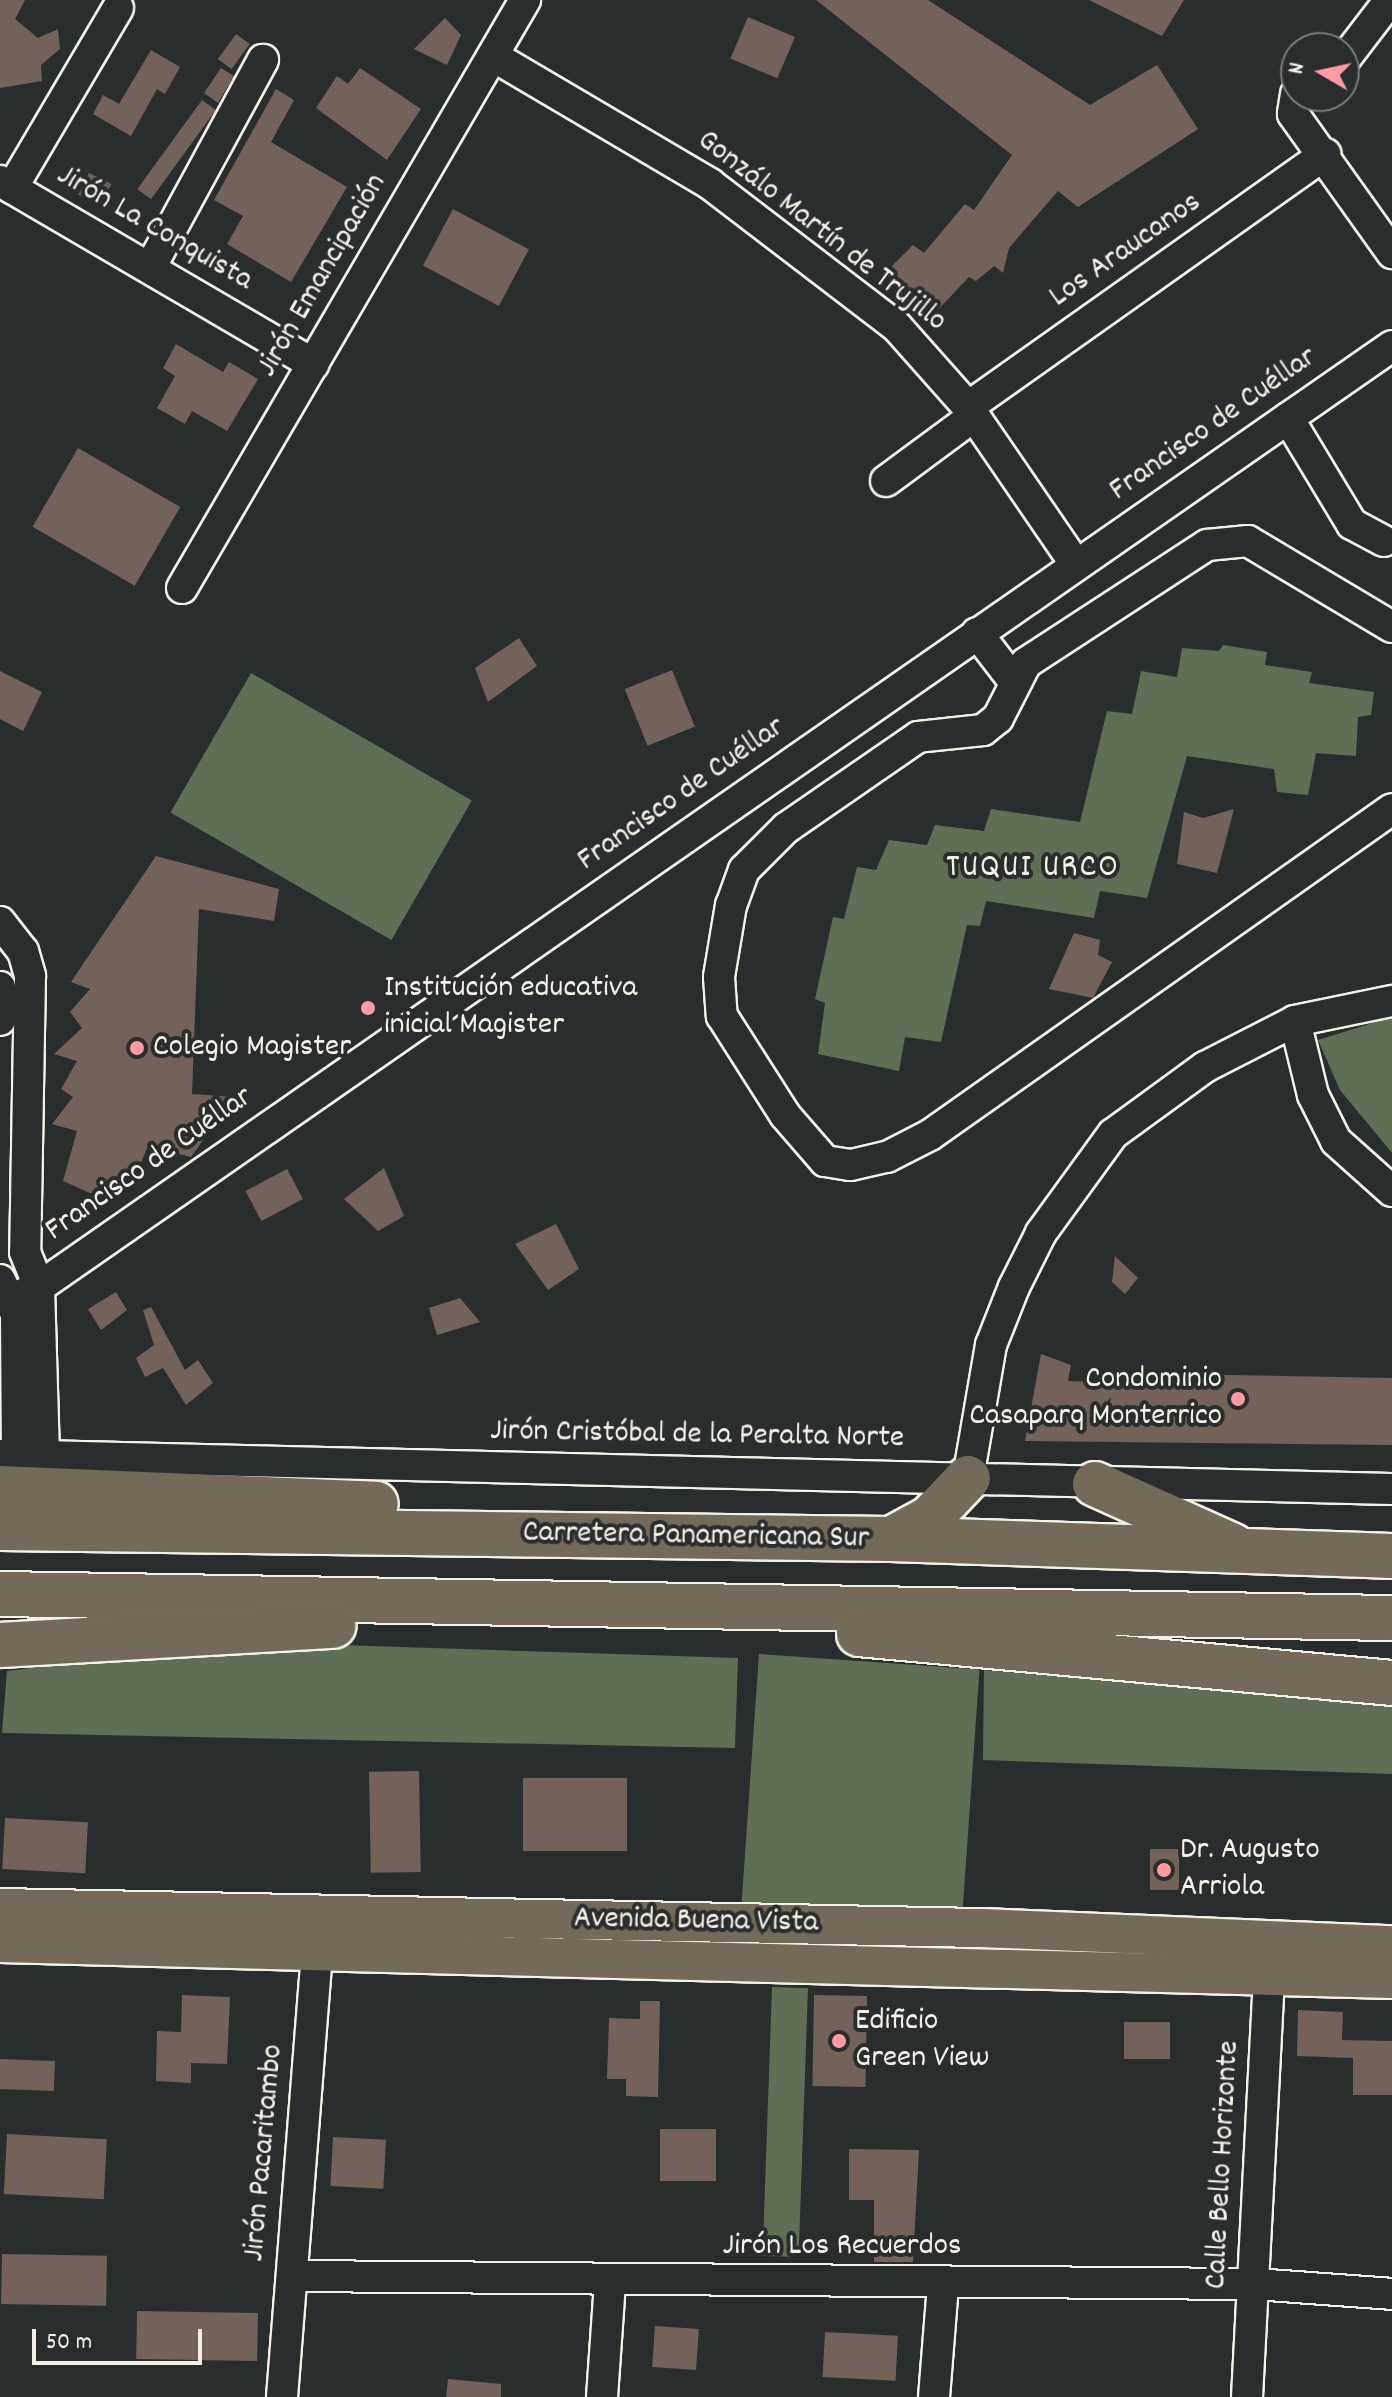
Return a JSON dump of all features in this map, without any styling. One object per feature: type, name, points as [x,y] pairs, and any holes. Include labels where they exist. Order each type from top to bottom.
[{"type":"highway","points":[[15,1463],[470,1511],[517,1534]]},
{"type":"highway","points":[[891,1539],[930,1518],[968,1478]]},
{"type":"highway","points":[[1095,1484],[1208,1529],[1239,1550]]},
{"type":"highway","name":"Carretera Panamericana Sur","points":[[0,1528],[891,1539],[1392,1556]]},
{"type":"highway","points":[[0,1594],[654,1608],[1392,1618]]},
{"type":"highway","points":[[0,1663],[496,1605]]},
{"type":"highway","points":[[654,1608],[984,1649],[1392,1683]]},
{"type":"highway","points":[[0,1645],[305,1629]]},
{"type":"main road","name":"Avenida Buena Vista","points":[[0,1908],[319,1932],[1271,1954],[1392,1945]]},
{"type":"main road","name":"Avenida Buena Vista","points":[[0,1943],[319,1932]]},
{"type":"main road","name":"Avenida Buena Vista","points":[[1271,1954],[1392,1979]]},
{"type":"street","name":"Jirón Emancipación","points":[[182,588],[525,0]]},
{"type":"street","points":[[1360,39],[1390,0]]},
{"type":"street","points":[[6,184],[118,8]]},
{"type":"street","name":"Gonzálo Martín de Trujillo","points":[[493,56],[734,202],[897,327],[971,412],[1076,565]]},
{"type":"street","points":[[150,268],[263,60]]},
{"type":"street","points":[[1293,112],[1392,253]]},
{"type":"street","name":"Los Araucanos","points":[[886,481],[971,412],[1325,154]]},
{"type":"street","name":"Jirón La Conquista","points":[[6,184],[313,364]]},
{"type":"street","name":"Francisco de Cuéllar","points":[[6,1289],[39,1287],[1392,346]]},
{"type":"street","points":[[1288,418],[1352,524],[1384,541]]},
{"type":"street","points":[[1392,627],[1248,541],[1231,539],[1194,553],[1026,663],[1013,680],[998,718],[983,730],[918,737],[786,828],[744,870],[719,977],[722,1016],[785,1115],[825,1161],[851,1165],[887,1157],[930,1135],[1392,809]]},
{"type":"street","points":[[977,633],[1013,680]]},
{"type":"street","points":[[0,922],[23,951],[10,1002],[0,1020]]},
{"type":"street","points":[[0,987],[10,1002],[24,1240],[39,1287],[15,1463]]},
{"type":"street","points":[[968,1478],[991,1345],[1041,1233],[1113,1134],[1205,1067],[1295,1021],[1392,1001]]},
{"type":"street","points":[[1295,1021],[1313,1095],[1336,1141],[1392,1191]]},
{"type":"street","points":[[6,1289],[15,1463]]},
{"type":"street","name":"Jirón Cristóbal de la Peralta Norte","points":[[15,1463],[968,1478],[1095,1484],[1392,1489]]},
{"type":"street","name":"Jirón Pacaritambo","points":[[282,2397],[319,1932]]},
{"type":"street","name":"Calle Bello Horizonte","points":[[1247,2397],[1271,1954]]},
{"type":"street","name":"Jirón Los Recuerdos","points":[[292,2276],[610,2282],[1254,2284],[1392,2294]]},
{"type":"street","points":[[602,2397],[610,2282]]},
{"type":"street","points":[[934,2397],[943,2284]]},
{"type":"green space","points":[[1223,645],[1267,652],[1265,665],[1312,672],[1309,683],[1374,692],[1371,715],[1358,717],[1356,756],[1316,753],[1308,795],[1277,792],[1274,769],[1187,756],[1147,898],[1100,891],[1094,918],[986,901],[980,926],[967,925],[941,1042],[905,1037],[899,1071],[818,1054],[825,1003],[815,999],[833,917],[844,919],[857,867],[876,870],[889,840],[927,845],[935,825],[984,831],[991,809],[1080,822],[1107,711],[1132,714],[1141,671],[1177,677],[1182,648],[1219,651]]},
{"type":"green space","points":[[251,673],[472,800],[391,940],[170,812]]},
{"type":"green space","points":[[1392,1017],[1392,1153],[1340,1090],[1318,1040]]},
{"type":"green space","points":[[244,1642],[738,1658],[735,1748],[2,1733],[7,1671]]},
{"type":"green space","points":[[759,1654],[979,1669],[962,1919],[742,1903]]},
{"type":"green space","points":[[984,1670],[1392,1704],[1392,1774],[983,1760]]},
{"type":"green space","points":[[772,1987],[808,1988],[799,2257],[763,2256]]},
{"type":"building","points":[[0,0],[25,0],[15,19],[38,38],[58,29],[60,49],[41,65],[42,81],[0,88]]},
{"type":"building","points":[[816,0],[928,0],[1090,105],[1157,65],[1198,129],[1078,207],[1058,191],[1009,248],[1003,273],[994,266],[976,281],[969,277],[935,313],[918,308],[884,274],[913,245],[924,253],[965,204],[974,210],[1012,155]]},
{"type":"building","points":[[1089,0],[1184,0],[1162,36]]},
{"type":"building","points":[[748,17],[795,37],[777,78],[730,58]]},
{"type":"building","points":[[445,18],[461,35],[447,65],[414,49]]},
{"type":"building","points":[[236,34],[250,44],[232,69],[218,59]]},
{"type":"building","points":[[151,50],[180,67],[165,94],[157,89],[131,136],[93,114],[103,95],[119,104]]},
{"type":"building","points":[[221,68],[234,76],[218,103],[204,93]]},
{"type":"building","points":[[360,68],[421,109],[387,160],[316,108],[337,76],[348,84]]},
{"type":"building","points":[[276,89],[294,100],[271,142],[347,187],[291,282],[227,244],[243,216],[214,200]]},
{"type":"building","points":[[202,100],[216,110],[151,199],[137,189]]},
{"type":"building","points":[[89,173],[111,184],[101,206],[78,195]]},
{"type":"building","points":[[453,209],[529,249],[499,306],[423,266]]},
{"type":"building","points":[[176,344],[223,372],[229,362],[258,379],[227,431],[192,411],[185,424],[157,408],[175,376],[163,368]]},
{"type":"building","points":[[78,448],[180,507],[135,586],[33,527]]},
{"type":"building","points":[[519,638],[537,666],[488,702],[475,668]]},
{"type":"building","points":[[672,670],[695,727],[648,746],[625,689]]},
{"type":"building","points":[[0,671],[42,692],[23,731],[0,719]]},
{"type":"building","points":[[1234,809],[1217,873],[1177,864],[1184,812],[1203,818]]},
{"type":"building","points":[[156,856],[279,889],[274,921],[199,909],[192,1094],[234,1097],[191,1157],[148,1146],[133,1181],[101,1198],[63,1181],[77,1131],[52,1124],[73,1097],[61,1089],[77,1061],[54,1054],[82,1028],[70,1012],[90,989],[71,982]]},
{"type":"building","points":[[1074,933],[1100,940],[1098,955],[1112,962],[1093,998],[1049,989]]},
{"type":"building","points":[[384,1168],[404,1216],[378,1231],[344,1199]]},
{"type":"building","points":[[287,1169],[303,1199],[261,1221],[246,1191]]},
{"type":"building","points":[[556,1224],[579,1269],[548,1290],[515,1244]]},
{"type":"building","points":[[1115,1256],[1138,1278],[1125,1294],[1112,1282]]},
{"type":"building","points":[[116,1292],[127,1310],[101,1330],[88,1309]]},
{"type":"building","points":[[460,1298],[480,1322],[437,1335],[429,1308]]},
{"type":"building","points":[[151,1307],[185,1370],[198,1360],[213,1383],[186,1405],[163,1368],[145,1377],[136,1358],[154,1345],[143,1310]]},
{"type":"building","name":"Condominio Casaparq Monterrico","points":[[1041,1354],[1071,1365],[1068,1381],[1118,1383],[1119,1373],[1392,1378],[1392,1445],[1025,1441]]},
{"type":"building","points":[[419,1771],[421,1872],[371,1873],[369,1772]]},
{"type":"building","points":[[523,1778],[627,1778],[627,1851],[523,1851]]},
{"type":"building","points":[[5,1818],[88,1822],[85,1873],[2,1869]]},
{"type":"building","name":"Dr. Augusto Arriola","points":[[1150,1849],[1179,1849],[1179,1890],[1150,1890]]},
{"type":"building","points":[[182,1995],[230,1997],[227,2064],[191,2063],[191,2083],[156,2081],[157,2031],[181,2032]]},
{"type":"building","name":"Edificio Green View","points":[[814,1995],[867,1996],[865,2087],[812,2086]]},
{"type":"building","points":[[640,2001],[660,2001],[658,2097],[626,2096],[626,2079],[607,2079],[609,2018],[640,2019]]},
{"type":"building","points":[[1298,2010],[1343,2012],[1342,2040],[1392,2041],[1392,2095],[1353,2095],[1353,2058],[1297,2056]]},
{"type":"building","points":[[1124,2022],[1170,2022],[1170,2059],[1124,2059]]},
{"type":"building","points":[[0,2059],[55,2061],[54,2091],[0,2089]]},
{"type":"building","points":[[660,2129],[716,2129],[716,2181],[660,2181]]},
{"type":"building","points":[[7,2134],[107,2139],[104,2199],[4,2194]]},
{"type":"building","points":[[333,2137],[386,2140],[383,2189],[330,2186]]},
{"type":"building","points":[[849,2149],[919,2150],[913,2262],[874,2262],[874,2200],[849,2200]]},
{"type":"building","points":[[2,2254],[107,2256],[106,2306],[1,2304]]},
{"type":"building","points":[[137,2311],[258,2313],[257,2361],[136,2359]]},
{"type":"building","points":[[655,2326],[699,2329],[696,2370],[652,2367]]},
{"type":"building","points":[[825,2332],[898,2336],[896,2381],[823,2377]]},
{"type":"building","points":[[448,2379],[501,2384],[501,2397],[446,2397]]},
{"type":"place","name":"Institución educativa inicial Magister","points":[[368,1008]]},
{"type":"place","name":"Colegio Magister","points":[[137,1048]]},
{"type":"place","name":"Condominio Casaparq Monterrico","points":[[1238,1399]]},
{"type":"place","name":"Dr. Augusto Arriola","points":[[1164,1870]]},
{"type":"place","name":"Edificio Green View","points":[[839,2041]]},
{"type":"district","name":"TUQUI URCO","points":[[1033,869]]}]
